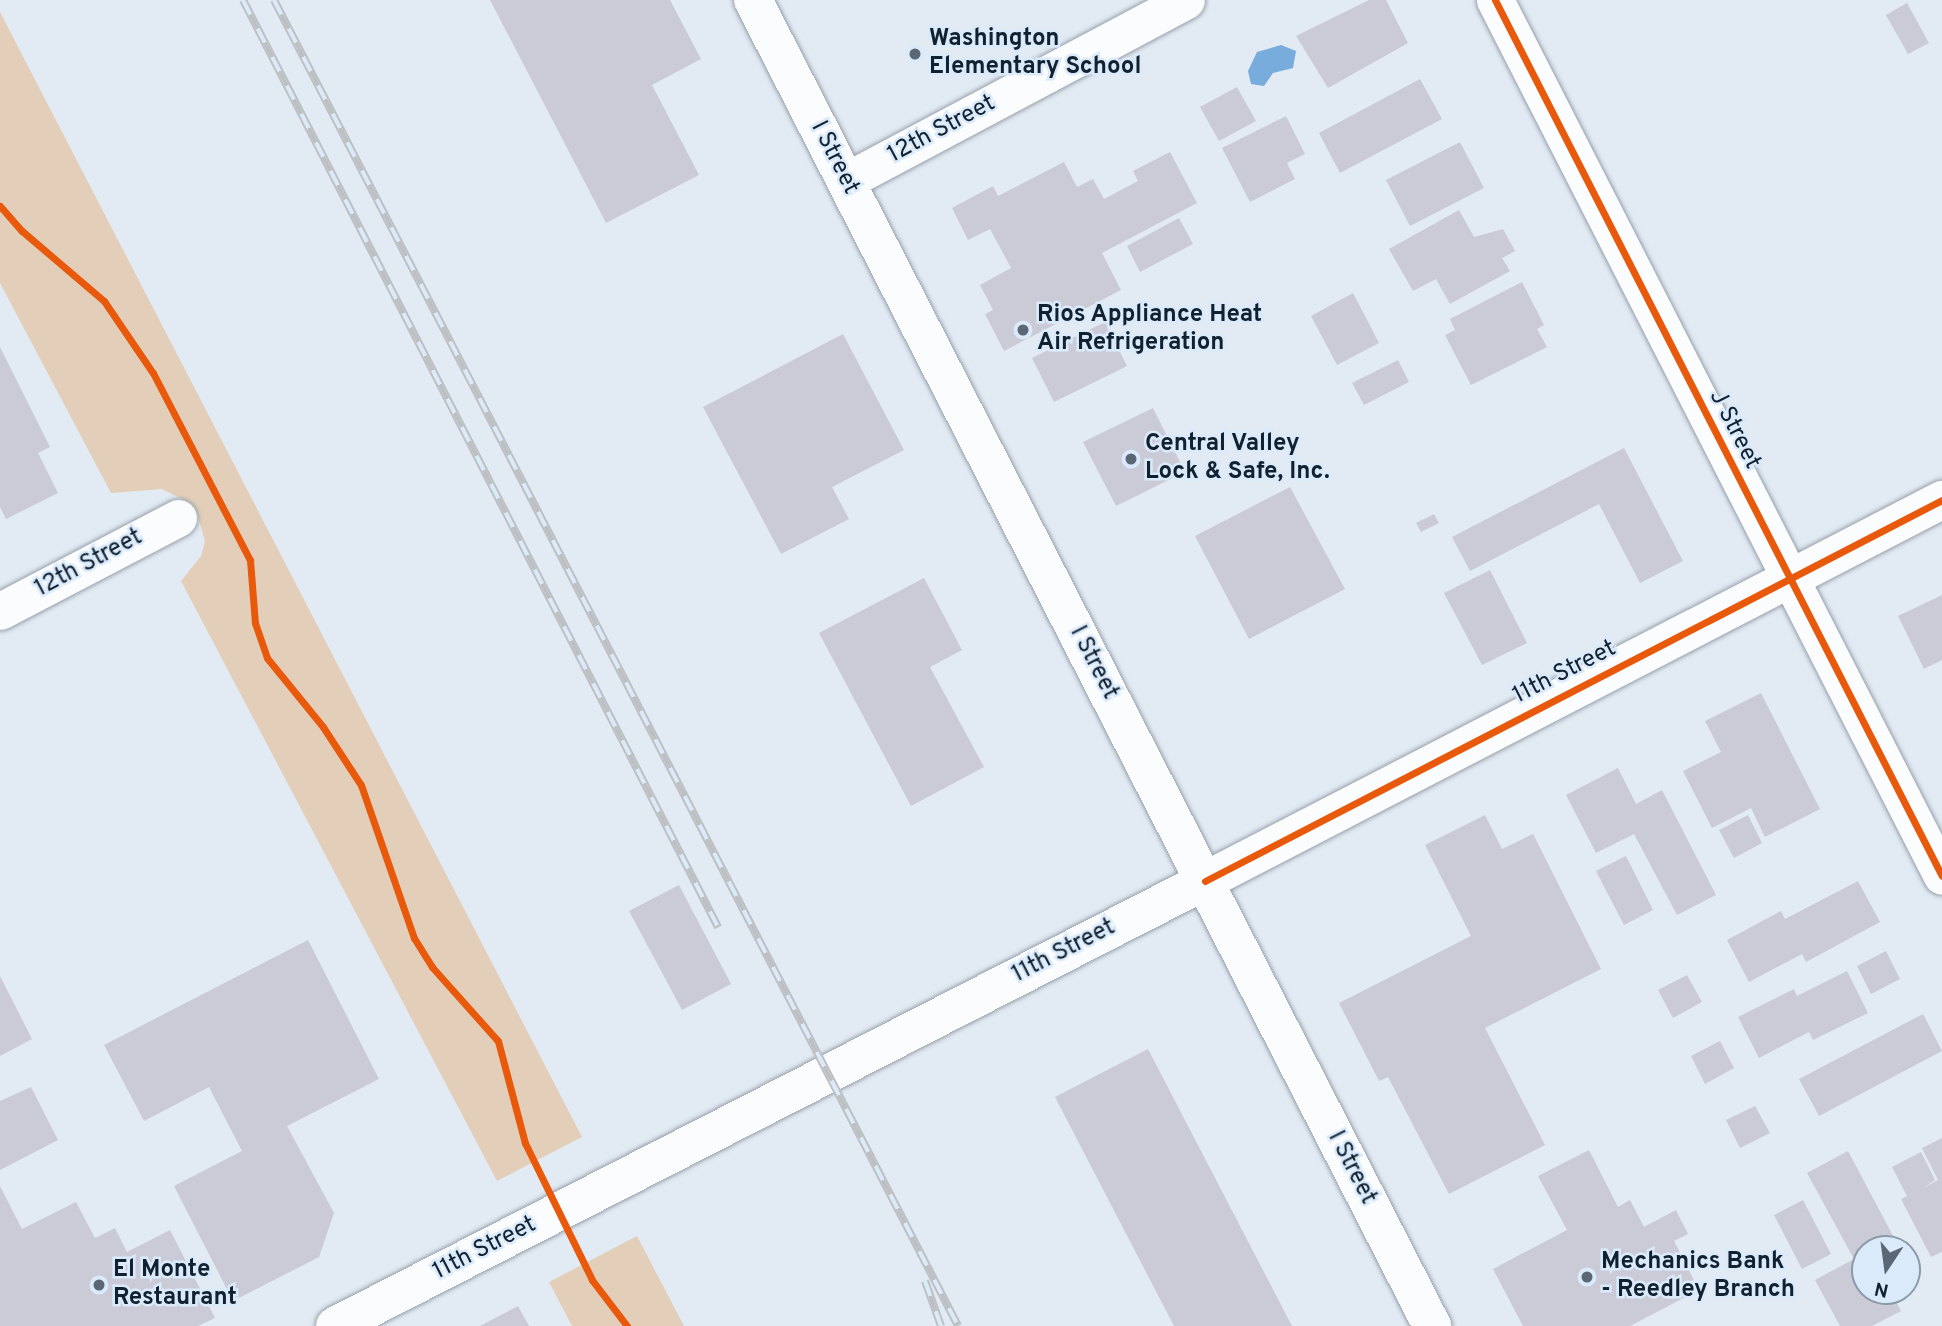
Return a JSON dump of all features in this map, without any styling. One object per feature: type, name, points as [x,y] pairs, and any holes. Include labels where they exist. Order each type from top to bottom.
[{"type":"main road","name":"I Street","points":[[753,0],[1433,1326]]},
{"type":"main road","name":"11th Street","points":[[335,1326],[1942,500]]},
{"type":"street","name":"12th Street","points":[[846,181],[1186,0]]},
{"type":"street","name":"J Street","points":[[1495,0],[1788,579],[1942,876]]},
{"type":"street","name":"12th Street","points":[[0,611],[178,518]]},
{"type":"shaded area","points":[[0,12],[582,1137],[497,1181],[181,581],[201,556],[205,542],[197,513],[188,502],[162,489],[111,493],[0,283]]},
{"type":"shaded area","points":[[637,1236],[684,1326],[572,1326],[549,1282]]},
{"type":"water","points":[[1281,45],[1296,51],[1293,68],[1273,73],[1264,86],[1251,84],[1248,71],[1257,52]]},
{"type":"building","points":[[490,0],[670,0],[701,59],[652,85],[699,175],[606,223]]},
{"type":"building","points":[[1369,0],[1386,0],[1408,43],[1328,88],[1296,36]]},
{"type":"building","points":[[1907,3],[1929,43],[1908,54],[1886,15]]},
{"type":"building","points":[[1420,79],[1442,119],[1340,173],[1319,133]]},
{"type":"building","points":[[1237,87],[1256,121],[1219,141],[1200,107]]},
{"type":"building","points":[[1286,116],[1305,154],[1287,163],[1295,179],[1250,202],[1222,148]]},
{"type":"building","points":[[1460,142],[1484,188],[1410,226],[1386,180]]},
{"type":"building","points":[[1170,152],[1197,203],[1102,253],[1121,290],[1004,351],[985,314],[993,310],[980,285],[1011,268],[990,229],[968,240],[952,208],[993,186],[998,196],[1064,162],[1077,187],[1093,179],[1104,199],[1138,181],[1133,171]]},
{"type":"building","points":[[1459,210],[1474,237],[1503,229],[1515,251],[1502,258],[1510,271],[1450,304],[1436,279],[1413,291],[1389,249]]},
{"type":"building","points":[[1179,218],[1193,244],[1140,272],[1127,246]]},
{"type":"building","points":[[1522,282],[1544,325],[1537,329],[1547,347],[1471,385],[1445,335],[1455,330],[1450,319]]},
{"type":"building","points":[[1353,293],[1379,343],[1337,365],[1311,316]]},
{"type":"building","points":[[1105,322],[1127,366],[1054,402],[1032,358]]},
{"type":"building","points":[[843,334],[904,450],[832,487],[849,519],[781,554],[703,407]]},
{"type":"building","points":[[0,347],[50,447],[38,453],[58,493],[6,519],[0,507]]},
{"type":"building","points":[[1398,360],[1409,382],[1364,405],[1352,383]]},
{"type":"building","points":[[1153,408],[1185,472],[1116,506],[1083,442]]},
{"type":"building","points":[[1624,448],[1683,561],[1640,583],[1599,504],[1470,571],[1452,537]]},
{"type":"building","points":[[1290,487],[1345,589],[1249,639],[1195,536]]},
{"type":"building","points":[[1434,514],[1439,523],[1421,532],[1416,523]]},
{"type":"building","points":[[1490,570],[1527,643],[1482,665],[1444,593]]},
{"type":"building","points":[[924,578],[962,650],[930,667],[984,767],[911,806],[819,633]]},
{"type":"building","points":[[1942,595],[1942,660],[1924,669],[1898,616]]},
{"type":"building","points":[[1761,693],[1820,809],[1765,837],[1751,808],[1712,828],[1683,771],[1721,752],[1705,721]]},
{"type":"building","points":[[1618,768],[1636,804],[1662,790],[1716,895],[1677,915],[1634,834],[1596,853],[1566,795]]},
{"type":"building","points":[[1485,815],[1502,849],[1533,834],[1601,969],[1485,1028],[1545,1145],[1449,1194],[1388,1077],[1379,1081],[1339,1003],[1471,936],[1425,845]]},
{"type":"building","points":[[1748,815],[1762,843],[1734,858],[1719,830]]},
{"type":"building","points":[[1626,856],[1653,910],[1624,925],[1596,871]]},
{"type":"building","points":[[1858,881],[1880,922],[1806,962],[1802,954],[1749,982],[1727,940],[1781,911],[1785,919]]},
{"type":"building","points":[[679,885],[731,984],[682,1010],[629,911]]},
{"type":"building","points":[[308,940],[379,1079],[287,1126],[334,1213],[319,1257],[233,1301],[174,1186],[242,1151],[209,1087],[144,1121],[104,1045]]},
{"type":"building","points":[[1886,951],[1900,979],[1871,994],[1857,966]]},
{"type":"building","points":[[1847,971],[1868,1013],[1813,1040],[1809,1032],[1759,1058],[1738,1017],[1794,989],[1797,996]]},
{"type":"building","points":[[1687,975],[1702,1002],[1673,1018],[1658,990]]},
{"type":"building","points":[[0,976],[32,1039],[0,1056]]},
{"type":"building","points":[[1923,1014],[1942,1051],[1819,1116],[1799,1079]]},
{"type":"building","points":[[1720,1041],[1734,1068],[1705,1084],[1691,1056]]},
{"type":"building","points":[[1148,1049],[1292,1326],[1174,1326],[1055,1097]]},
{"type":"building","points":[[31,1087],[58,1140],[0,1170],[0,1101]]},
{"type":"building","points":[[1755,1106],[1770,1133],[1740,1148],[1726,1120]]},
{"type":"building","points":[[1942,1138],[1942,1252],[1931,1257],[1901,1199],[1907,1196],[1892,1167],[1921,1152],[1935,1180],[1923,1188],[1938,1180],[1922,1148]]},
{"type":"building","points":[[1589,1150],[1618,1207],[1630,1200],[1644,1227],[1676,1210],[1688,1234],[1674,1241],[1699,1290],[1630,1326],[1523,1326],[1493,1269],[1567,1230],[1538,1176]]},
{"type":"building","points":[[1848,1151],[1893,1235],[1851,1235],[1851,1254],[1807,1173]]},
{"type":"building","name":"El Monte Restaurant","points":[[0,1186],[22,1229],[76,1202],[95,1238],[115,1228],[127,1252],[170,1230],[215,1318],[198,1326],[0,1326]]},
{"type":"building","points":[[1803,1200],[1831,1254],[1802,1269],[1774,1215]]},
{"type":"building","points":[[1851,1261],[1851,1305],[1898,1305],[1901,1311],[1872,1326],[1840,1326],[1815,1280]]},
{"type":"building","points":[[518,1306],[529,1326],[480,1326]]},
{"type":"railway","points":[[243,0],[718,927]]},
{"type":"railway","points":[[274,0],[958,1326]]},
{"type":"railway","points":[[925,1281],[941,1326]]},
{"type":"cycle path","points":[[1495,0],[1942,876]]},
{"type":"cycle path","points":[[0,206],[22,231],[104,301],[153,373],[250,560],[255,623],[267,658],[323,727],[361,785],[414,938],[432,967],[498,1041],[525,1143],[592,1280],[627,1326]]},
{"type":"cycle path","points":[[1205,881],[1942,500]]},
{"type":"place","name":"Washington Elementary School","points":[[915,54]]},
{"type":"place","name":"Rios Appliance Heat Air Refrigeration","points":[[1023,330]]},
{"type":"place","name":"Central Valley Lock & Safe, Inc.","points":[[1131,459]]},
{"type":"place","name":"Mechanics Bank - Reedley Branch","points":[[1587,1277]]},
{"type":"place","name":"El Monte Restaurant","points":[[99,1285]]}]
